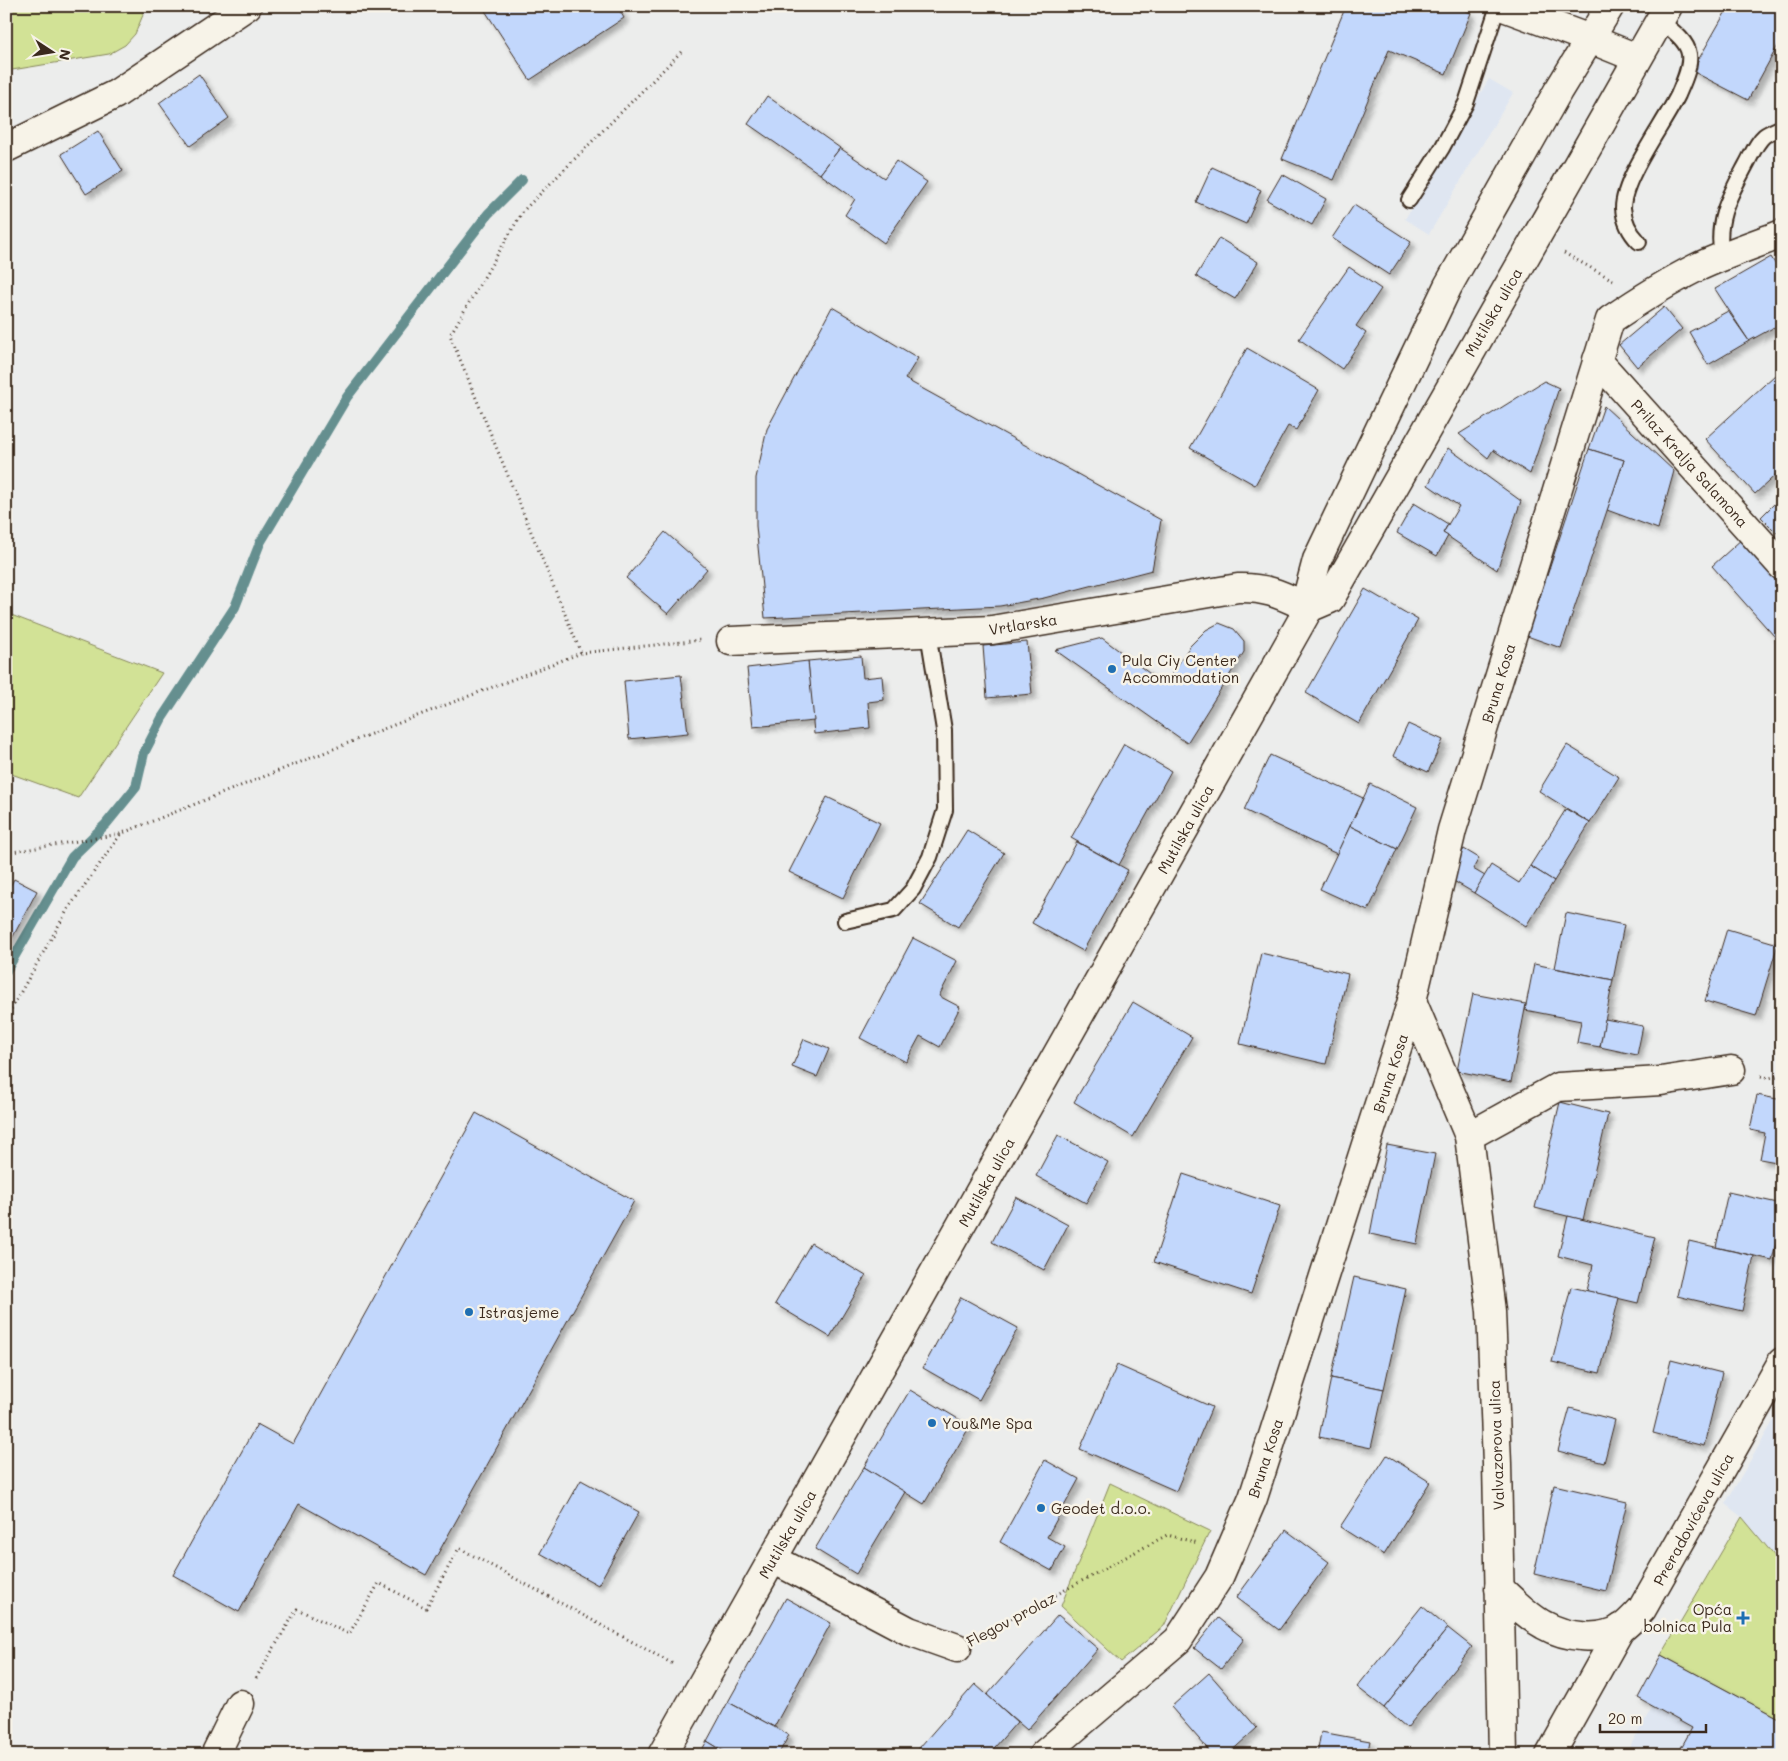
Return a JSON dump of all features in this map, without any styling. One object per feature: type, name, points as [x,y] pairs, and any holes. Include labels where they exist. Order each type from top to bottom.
[{"type":"street","points":[[6,148],[116,94],[247,6]]},
{"type":"street","points":[[1499,6],[1637,58]]},
{"type":"street","name":"Mutilska ulica","points":[[662,1755],[1309,608],[1308,594],[1317,560],[1448,286],[1610,6]]},
{"type":"street","name":"Mutilska ulica","points":[[1309,608],[1330,599],[1664,13]]},
{"type":"street","points":[[1644,297],[1696,268],[1782,234]]},
{"type":"street","name":"Bruna Kosa","points":[[1043,1755],[1178,1640],[1219,1577],[1253,1498],[1412,1001],[1452,830],[1610,320],[1644,297]]},
{"type":"street","name":"Prilaz Kralja Salamona","points":[[1598,360],[1782,566]]},
{"type":"street","name":"Vrtlarska","points":[[731,641],[992,630],[1238,588],[1255,587],[1274,591],[1309,608]]},
{"type":"street","name":"Valvazorova ulica","points":[[1412,1001],[1469,1136],[1491,1311],[1498,1464],[1503,1755]]},
{"type":"street","points":[[1469,1136],[1558,1087],[1661,1081],[1731,1070]]},
{"type":"street","name":"Preradovićeva ulica","points":[[1499,1588],[1522,1609],[1545,1626],[1566,1633],[1598,1637],[1621,1628],[1642,1610],[1782,1362]]},
{"type":"street","name":"Flegov prolaz","points":[[773,1559],[909,1632],[957,1648]]},
{"type":"street","points":[[1550,1755],[1621,1628]]},
{"type":"street","points":[[214,1755],[240,1704]]},
{"type":"lane","points":[[1409,200],[1442,148],[1466,103],[1499,6]]},
{"type":"lane","points":[[1639,242],[1631,234],[1623,208],[1630,179],[1671,109],[1688,67],[1689,53],[1684,42],[1664,13]]},
{"type":"lane","points":[[1722,257],[1719,241],[1722,217],[1727,200],[1755,148],[1764,136],[1782,127]]},
{"type":"lane","points":[[845,921],[894,910],[913,889],[930,857],[945,810],[944,730],[928,633]]},
{"type":"path","points":[[582,653],[450,335],[523,211],[681,52]]},
{"type":"path","points":[[1561,252],[1644,297]]},
{"type":"path","points":[[6,853],[120,834],[386,728],[582,653],[702,640],[731,641]]},
{"type":"path","points":[[6,1018],[68,909],[120,834]]},
{"type":"path","name":"Flegov prolaz","points":[[957,1648],[1167,1535]]},
{"type":"path","points":[[240,1704],[297,1609],[349,1634],[379,1583],[426,1608],[459,1548],[704,1681]]},
{"type":"shaded area","points":[[1489,79],[1513,93],[1429,234],[1405,219]]},
{"type":"shaded area","name":"Opća bolnica Pula","points":[[1782,1406],[1782,1755],[1625,1755],[1753,1530],[1742,1517],[1725,1504]]},
{"type":"green space","points":[[6,6],[143,6],[143,15],[135,34],[125,45],[109,54],[6,71]]},
{"type":"green space","points":[[6,613],[162,673],[78,798],[6,772]]},
{"type":"green space","points":[[1110,1483],[1210,1531],[1164,1626],[1121,1662],[1061,1606]]},
{"type":"green space","points":[[1742,1517],[1782,1565],[1782,1720],[1661,1655]]},
{"type":"building","points":[[482,6],[617,6],[624,18],[530,80]]},
{"type":"building","points":[[1346,6],[1454,6],[1471,13],[1446,74],[1389,50],[1334,180],[1282,159]]},
{"type":"building","points":[[1729,6],[1782,6],[1782,38],[1748,100],[1692,71]]},
{"type":"building","points":[[199,74],[229,118],[190,146],[159,103]]},
{"type":"building","points":[[767,96],[840,148],[820,174],[748,124]]},
{"type":"building","points":[[98,131],[123,171],[86,194],[61,154]]},
{"type":"building","points":[[840,148],[884,178],[896,161],[927,182],[884,243],[845,215],[855,199],[820,174]]},
{"type":"building","points":[[1212,167],[1261,190],[1246,224],[1196,202]]},
{"type":"building","points":[[1282,174],[1326,199],[1312,225],[1267,200]]},
{"type":"building","points":[[1354,205],[1411,242],[1389,275],[1332,238]]},
{"type":"building","points":[[1219,238],[1258,262],[1235,299],[1196,276]]},
{"type":"building","points":[[1771,257],[1782,275],[1782,323],[1749,341],[1715,289]]},
{"type":"building","points":[[1349,267],[1381,289],[1356,326],[1366,333],[1342,369],[1299,339]]},
{"type":"building","points":[[832,307],[918,358],[905,379],[1161,520],[1152,570],[1044,598],[1000,606],[765,618],[756,526],[756,478],[767,429]]},
{"type":"building","points":[[1664,307],[1682,329],[1637,367],[1619,345]]},
{"type":"building","points":[[1728,311],[1749,341],[1708,365],[1689,332]]},
{"type":"building","points":[[1247,348],[1319,390],[1296,430],[1288,426],[1255,485],[1190,448]]},
{"type":"building","points":[[1775,375],[1782,382],[1782,469],[1755,494],[1705,439]]},
{"type":"building","points":[[1544,381],[1559,388],[1530,474],[1493,450],[1488,458],[1459,434]]},
{"type":"building","points":[[1604,406],[1674,471],[1658,529],[1607,510],[1624,460],[1589,449]]},
{"type":"building","points":[[1448,448],[1521,501],[1497,570],[1443,533],[1459,506],[1428,485]]},
{"type":"building","points":[[1589,449],[1624,460],[1561,648],[1527,636]]},
{"type":"building","points":[[1782,496],[1782,538],[1761,517]]},
{"type":"building","points":[[1414,503],[1448,524],[1443,533],[1448,536],[1437,556],[1397,533]]},
{"type":"building","points":[[665,532],[707,569],[668,614],[626,578]]},
{"type":"building","points":[[1743,538],[1782,581],[1782,645],[1712,566]]},
{"type":"building","points":[[1365,589],[1418,620],[1359,724],[1306,693]]},
{"type":"building","name":"Pula Ciy Center Accommodation","points":[[1219,623],[1234,629],[1244,641],[1244,652],[1187,743],[1055,650],[1102,638],[1165,685],[1190,646],[1206,630]]},
{"type":"building","points":[[1027,642],[1032,694],[987,698],[983,646]]},
{"type":"building","points":[[861,656],[863,678],[882,676],[884,700],[868,702],[870,728],[814,734],[808,661]]},
{"type":"building","points":[[808,661],[814,721],[753,727],[747,668]]},
{"type":"building","points":[[681,675],[688,733],[629,739],[624,681]]},
{"type":"building","points":[[1408,724],[1443,740],[1428,772],[1393,756]]},
{"type":"building","points":[[1124,744],[1171,771],[1119,865],[1071,838]]},
{"type":"building","points":[[1567,745],[1619,777],[1590,823],[1539,791]]},
{"type":"building","points":[[1270,755],[1363,798],[1337,854],[1244,810]]},
{"type":"building","points":[[1370,784],[1417,807],[1397,849],[1350,826]]},
{"type":"building","points":[[827,797],[880,823],[843,898],[789,872]]},
{"type":"building","points":[[1566,809],[1590,823],[1554,881],[1530,866]]},
{"type":"building","points":[[1350,826],[1397,849],[1368,911],[1320,889]]},
{"type":"building","points":[[967,830],[1004,853],[958,927],[920,904]]},
{"type":"building","points":[[1077,842],[1128,870],[1083,951],[1032,923]]},
{"type":"building","points":[[1464,849],[1479,858],[1473,869],[1485,876],[1474,893],[1447,877]]},
{"type":"building","points":[[1491,865],[1519,883],[1530,866],[1554,881],[1526,926],[1474,893]]},
{"type":"building","points":[[14,879],[37,891],[6,950],[6,894]]},
{"type":"building","points":[[1566,913],[1624,925],[1613,980],[1555,968]]},
{"type":"building","points":[[1727,929],[1778,944],[1756,1016],[1705,1001]]},
{"type":"building","points":[[913,938],[957,961],[939,996],[960,1007],[940,1047],[920,1036],[906,1062],[860,1038]]},
{"type":"building","points":[[1261,953],[1348,974],[1326,1064],[1240,1044]]},
{"type":"building","points":[[1534,964],[1613,980],[1600,1047],[1577,1043],[1581,1021],[1525,1010]]},
{"type":"building","points":[[1473,994],[1526,1004],[1511,1082],[1457,1071]]},
{"type":"building","points":[[1133,1002],[1192,1037],[1133,1137],[1074,1102]]},
{"type":"building","points":[[1605,1019],[1643,1026],[1637,1055],[1600,1047]]},
{"type":"building","points":[[804,1039],[829,1049],[817,1077],[792,1067]]},
{"type":"building","points":[[1757,1095],[1782,1100],[1782,1163],[1760,1159],[1765,1133],[1750,1130]]},
{"type":"building","points":[[1560,1102],[1608,1114],[1583,1220],[1535,1208]]},
{"type":"building","name":"Istrasjeme","points":[[476,1113],[634,1201],[426,1575],[299,1504],[239,1612],[173,1575],[257,1424],[293,1444]]},
{"type":"building","points":[[1058,1135],[1108,1162],[1086,1203],[1036,1176]]},
{"type":"building","points":[[1387,1145],[1435,1154],[1417,1244],[1370,1234]]},
{"type":"building","points":[[1183,1174],[1280,1206],[1251,1294],[1154,1262]]},
{"type":"building","points":[[1728,1192],[1782,1204],[1782,1218],[1772,1260],[1716,1247]]},
{"type":"building","points":[[1016,1197],[1068,1225],[1044,1270],[992,1242]]},
{"type":"building","points":[[1568,1216],[1655,1237],[1638,1303],[1587,1291],[1593,1265],[1558,1256]]},
{"type":"building","points":[[1689,1241],[1754,1256],[1742,1311],[1677,1296]]},
{"type":"building","points":[[811,1243],[866,1276],[830,1337],[775,1304]]},
{"type":"building","points":[[1354,1277],[1406,1289],[1384,1389],[1331,1378]]},
{"type":"building","points":[[1571,1287],[1619,1298],[1600,1373],[1552,1362]]},
{"type":"building","points":[[961,1297],[1018,1328],[979,1400],[923,1368]]},
{"type":"building","points":[[1671,1360],[1722,1373],[1704,1446],[1653,1433]]},
{"type":"building","points":[[1117,1365],[1212,1407],[1176,1491],[1080,1449]]},
{"type":"building","points":[[1331,1378],[1384,1389],[1371,1448],[1319,1437]]},
{"type":"building","points":[[910,1390],[970,1426],[924,1504],[864,1467]]},
{"type":"building","points":[[1570,1408],[1615,1420],[1604,1463],[1558,1451]]},
{"type":"building","points":[[1387,1455],[1430,1482],[1384,1555],[1340,1527]]},
{"type":"building","name":"Geodet d.o.o.","points":[[1045,1460],[1079,1479],[1047,1537],[1065,1547],[1052,1571],[1000,1542]]},
{"type":"building","points":[[864,1467],[905,1492],[856,1574],[815,1549]]},
{"type":"building","points":[[581,1480],[639,1512],[598,1585],[540,1553]]},
{"type":"building","points":[[1554,1485],[1627,1502],[1606,1591],[1534,1574]]},
{"type":"building","points":[[1286,1530],[1329,1562],[1279,1630],[1236,1598]]},
{"type":"building","points":[[786,1598],[831,1623],[774,1727],[728,1702]]},
{"type":"building","points":[[1422,1606],[1448,1628],[1384,1708],[1357,1687]]},
{"type":"building","points":[[1058,1615],[1098,1649],[1027,1730],[987,1695]]},
{"type":"building","points":[[1218,1618],[1244,1639],[1221,1669],[1194,1648]]},
{"type":"building","points":[[1448,1628],[1472,1647],[1407,1728],[1384,1708]]},
{"type":"building","points":[[1661,1655],[1782,1720],[1782,1755],[1677,1755],[1692,1728],[1638,1698]]},
{"type":"building","points":[[1209,1673],[1257,1728],[1227,1755],[1213,1755],[1171,1707]]},
{"type":"building","points":[[975,1684],[1017,1722],[988,1755],[913,1755]]},
{"type":"building","points":[[728,1702],[789,1735],[778,1755],[730,1755],[707,1741]]},
{"type":"building","points":[[1321,1732],[1370,1741],[1367,1755],[1317,1755]]},
{"type":"building","points":[[707,1741],[730,1755],[699,1755]]},
{"type":"waterway","points":[[6,971],[72,857],[106,824],[136,787],[144,753],[162,718],[235,607],[260,543],[347,397],[488,214],[522,180]]},
{"type":"place","name":"Pula Ciy Center Accommodation","points":[[1112,669]]},
{"type":"place","name":"Istrasjeme","points":[[469,1312]]},
{"type":"place","name":"You&Me Spa","points":[[932,1423]]},
{"type":"place","name":"Geodet d.o.o.","points":[[1041,1508]]},
{"type":"place","name":"Opća bolnica Pula","points":[[1743,1618]]}]
